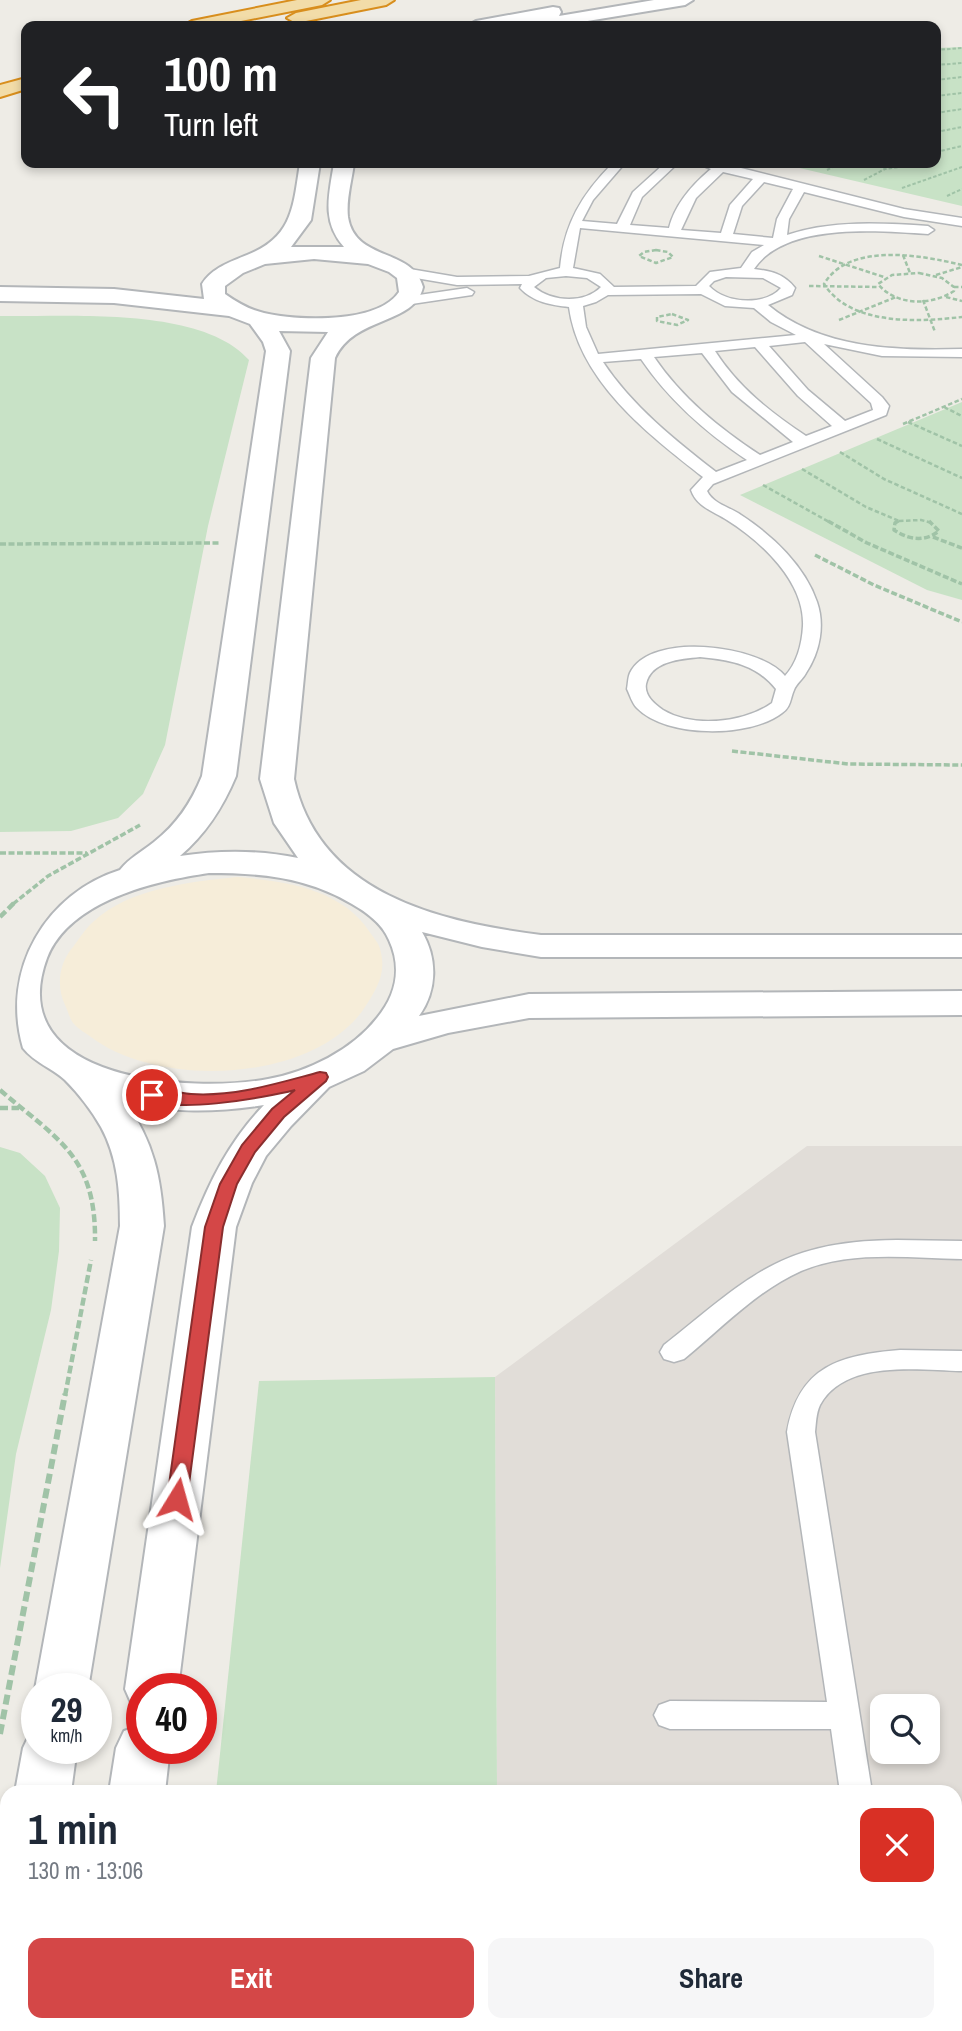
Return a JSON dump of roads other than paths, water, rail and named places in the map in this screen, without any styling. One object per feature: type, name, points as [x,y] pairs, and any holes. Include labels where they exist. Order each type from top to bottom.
[{"type":"highway","points":[[217,21],[322,0]]},
{"type":"highway","points":[[281,21],[386,0]]},
{"type":"highway","points":[[0,73],[21,67]]},
{"type":"highway","points":[[0,91],[21,85]]},
{"type":"street","points":[[505,21],[628,0]]},
{"type":"street","points":[[557,21],[685,0]]},
{"type":"street","points":[[108,294],[225,272],[282,246],[297,232],[309,168]]},
{"type":"street","points":[[0,294],[108,294],[150,297],[227,310],[260,321],[311,325],[362,319],[385,312],[405,301],[411,292],[411,282],[404,272],[368,257],[351,245],[337,222],[343,168]]},
{"type":"street","points":[[259,258],[314,252],[368,257]]},
{"type":"street","points":[[225,272],[213,284],[214,297],[227,310]]},
{"type":"street","points":[[362,319],[341,332],[328,345],[323,358],[277,779],[282,805],[294,832],[315,858],[344,882],[387,910],[456,932],[497,941],[541,946],[962,946]]},
{"type":"street","points":[[64,1673],[142,1226],[141,1184],[130,1141],[113,1110],[78,1072],[45,1048],[25,1019],[19,988],[27,957],[47,929],[78,903],[156,859],[188,832],[209,804],[219,776],[278,351],[275,341],[260,321]]},
{"type":"street","points":[[117,883],[161,869],[221,862],[257,862],[303,869],[344,882]]},
{"type":"street","points":[[78,1072],[131,1092],[194,1100],[260,1094],[320,1077],[354,1060],[381,1040],[407,1007],[416,972],[409,939],[387,910]]},
{"type":"street","points":[[381,1040],[443,1021],[529,1006],[962,1003]]},
{"type":"street","points":[[153,1673],[214,1227],[229,1184],[248,1149],[278,1113],[320,1077]]},
{"type":"street","points":[[44,1785],[47,1764]]},
{"type":"street","points":[[138,1785],[141,1764]]},
{"type":"lane","points":[[566,272],[567,251],[574,224],[590,192],[614,168]]},
{"type":"lane","points":[[622,228],[636,195],[666,168]]},
{"type":"lane","points":[[674,233],[676,220],[688,198],[720,168]]},
{"type":"lane","points":[[725,168],[904,213],[962,222]]},
{"type":"lane","points":[[726,237],[736,205],[762,177]]},
{"type":"lane","points":[[779,242],[783,219],[800,187]]},
{"type":"lane","points":[[574,224],[779,242]]},
{"type":"lane","points":[[745,272],[755,255],[779,242],[821,232],[871,228],[962,234]]},
{"type":"lane","points":[[404,272],[466,282],[530,286],[553,300],[592,299],[606,287],[703,287],[724,300],[757,303],[787,292],[787,286],[775,277],[745,272],[717,274],[703,287]]},
{"type":"lane","points":[[405,301],[459,292],[530,286],[545,274],[566,272],[595,276],[606,287]]},
{"type":"lane","points":[[575,301],[578,329],[594,359],[630,405],[654,429],[714,478]]},
{"type":"lane","points":[[757,303],[779,321],[812,337],[892,352],[962,354]]},
{"type":"lane","points":[[594,359],[812,337]]},
{"type":"lane","points":[[785,689],[781,679],[759,662],[705,651],[655,661],[638,678],[636,687],[639,697],[660,715],[695,725],[735,725],[767,716],[778,708],[784,699],[785,689],[799,671],[812,635],[808,600],[795,575],[771,546],[733,517],[703,499],[699,490],[714,478],[878,415],[881,406],[812,337]]},
{"type":"lane","points":[[759,343],[803,393],[844,428]]},
{"type":"lane","points":[[706,348],[715,364],[742,395],[805,443]]},
{"type":"lane","points":[[645,354],[670,389],[687,407],[723,437],[759,461]]},
{"type":"lane","points":[[674,1352],[768,1278],[807,1259],[862,1250],[962,1250]]},
{"type":"lane","points":[[855,1785],[801,1432],[808,1401],[825,1381],[846,1369],[884,1362],[962,1361]]},
{"type":"lane","points":[[670,1715],[846,1716]]}]
